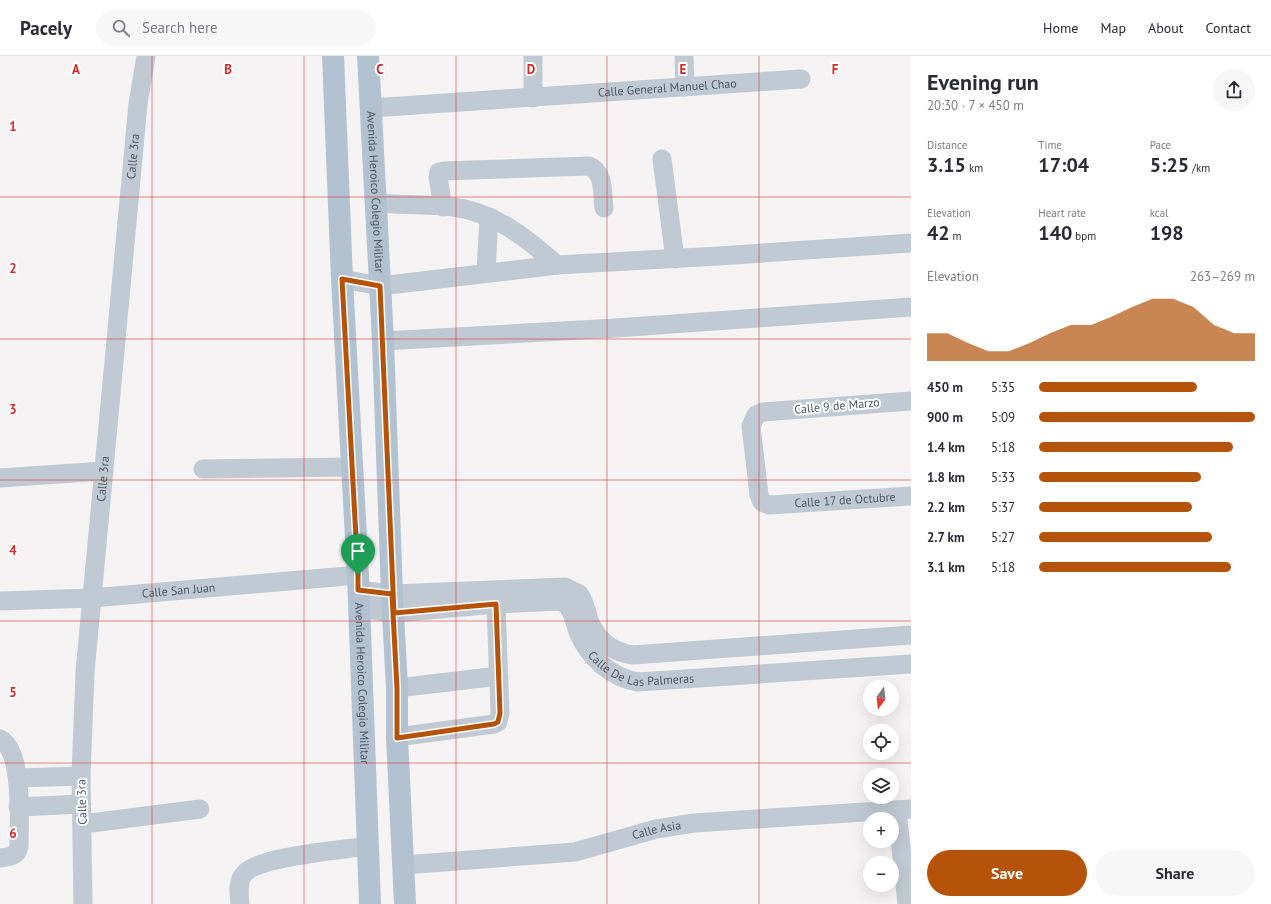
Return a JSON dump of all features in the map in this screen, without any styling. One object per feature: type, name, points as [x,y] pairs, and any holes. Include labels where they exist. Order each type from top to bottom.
[{"type":"main road","name":"Avenida Heroico Colegio Militar","points":[[333,56],[342,279],[358,591],[370,904]]},
{"type":"main road","name":"Avenida Heroico Colegio Militar","points":[[368,56],[383,341],[397,688],[397,738],[405,904]]},
{"type":"street","name":"Calle 3ra","points":[[83,904],[81,776],[85,672],[138,104],[146,56]]},
{"type":"street","points":[[533,56],[533,98]]},
{"type":"street","points":[[684,56],[685,87]]},
{"type":"street","name":"Calle General Manuel Chao","points":[[371,108],[801,79]]},
{"type":"street","points":[[662,159],[675,259]]},
{"type":"street","points":[[442,207],[438,177],[439,172],[589,166],[595,168],[600,174],[604,208]]},
{"type":"street","points":[[376,203],[454,207],[489,217],[527,239],[556,265]]},
{"type":"street","points":[[486,273],[489,217]]},
{"type":"street","points":[[342,279],[380,286],[556,265],[675,259],[911,243]]},
{"type":"street","points":[[383,341],[616,328],[911,307]]},
{"type":"street","name":"Calle 9 de Marzo","points":[[763,412],[911,401]]},
{"type":"street","name":"Calle 17 de Octubre","points":[[763,412],[756,416],[751,426],[759,495],[762,502],[769,505],[911,496]]},
{"type":"street","points":[[203,469],[352,467]]},
{"type":"street","points":[[0,478],[104,471]]},
{"type":"street","name":"Calle De Las Palmeras","points":[[393,604],[565,587],[579,594],[589,621],[600,639],[610,648],[620,653],[633,655],[911,636]]},
{"type":"street","name":"Calle De Las Palmeras","points":[[358,591],[393,604],[496,604],[550,600],[564,603],[570,610],[579,633],[592,656],[614,674],[630,681],[638,682],[911,664]]},
{"type":"street","name":"Calle San Juan","points":[[0,601],[358,591]]},
{"type":"street","points":[[397,738],[494,724],[498,722],[500,713],[496,604]]},
{"type":"street","points":[[604,666],[610,648]]},
{"type":"street","points":[[397,688],[499,676]]},
{"type":"street","points":[[0,739],[6,742],[10,749],[18,778],[18,850],[10,857],[0,858]]},
{"type":"street","points":[[18,778],[81,776]]},
{"type":"street","points":[[18,807],[82,804]]},
{"type":"street","points":[[82,824],[200,809]]},
{"type":"street","points":[[904,809],[907,904]]},
{"type":"street","name":"Calle Asia","points":[[404,865],[575,852],[656,829],[694,823],[904,809]]},
{"type":"street","points":[[240,904],[238,890],[244,874],[250,869],[287,857],[367,846]]},
{"type":"route","points":[[342,279],[380,286],[394,613],[496,604],[500,713],[498,722],[494,724],[397,738],[397,688],[392,594],[358,590],[358,575],[342,279]]}]
